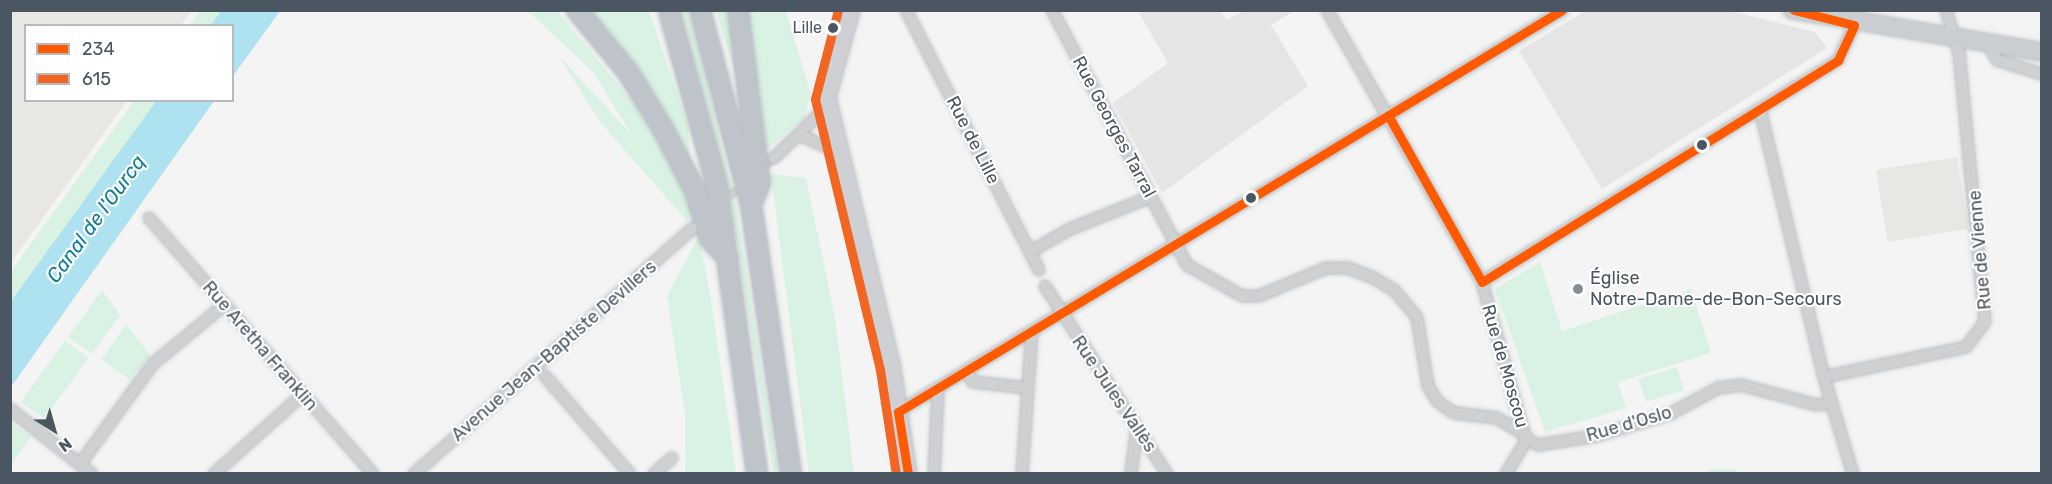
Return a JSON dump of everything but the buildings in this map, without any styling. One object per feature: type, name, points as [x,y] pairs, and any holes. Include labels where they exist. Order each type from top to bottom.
[{"type":"highway","points":[[577,10],[628,72],[663,129],[695,191],[710,240],[728,258]]},
{"type":"highway","points":[[669,10],[695,90],[728,258],[758,474]]},
{"type":"highway","points":[[700,10],[751,204],[791,474]]},
{"type":"highway","points":[[738,10],[760,183],[751,204]]},
{"type":"main road","points":[[1792,10],[1830,15],[1854,25],[1987,42],[2042,52]]},
{"type":"street","points":[[774,158],[823,110],[851,10]]},
{"type":"street","name":"Rue de Lille","points":[[906,10],[1039,270]]},
{"type":"street","name":"Rue Georges Tarral","points":[[1052,10],[1151,197],[1178,243],[1187,265],[1242,296],[1259,296],[1326,268],[1348,268],[1372,277],[1394,290],[1417,317],[1428,386],[1437,401],[1454,413],[1497,418],[1526,437]]},
{"type":"street","name":"Rue de Moscou","points":[[1327,10],[1482,282],[1526,437]]},
{"type":"street","points":[[898,412],[1563,10]]},
{"type":"street","name":"Rue de Vienne","points":[[1824,376],[1966,347],[1985,322],[1956,38],[1946,10]]},
{"type":"street","points":[[1482,282],[1838,60],[1854,25]]},
{"type":"street","points":[[1987,42],[1997,60],[2042,74]]},
{"type":"street","points":[[827,97],[892,368],[908,474]]},
{"type":"street","points":[[1760,109],[1824,376],[1853,474]]},
{"type":"street","points":[[799,135],[841,153]]},
{"type":"street","points":[[1030,252],[1071,229],[1151,197]]},
{"type":"street","name":"Rue Aretha Franklin","points":[[149,218],[373,474]]},
{"type":"street","name":"Avenue Jean-Baptiste Devillers","points":[[414,474],[693,228]]},
{"type":"street","points":[[1045,286],[1060,314]]},
{"type":"street","points":[[80,464],[153,364],[224,305]]},
{"type":"street","name":"Rue Jules Vallès","points":[[1060,314],[1167,474]]},
{"type":"street","points":[[1022,474],[1032,331]]},
{"type":"street","points":[[966,371],[973,382],[1027,387]]},
{"type":"street","points":[[545,376],[630,474]]},
{"type":"street","name":"Rue d'Oslo","points":[[1526,437],[1538,445],[1596,436],[1670,414],[1719,388],[1741,385],[1817,405],[1831,403]]},
{"type":"street","points":[[934,474],[938,388]]},
{"type":"street","points":[[214,474],[302,395]]},
{"type":"street","points":[[10,409],[92,474]]},
{"type":"street","points":[[1131,474],[1137,428]]},
{"type":"street","points":[[1506,474],[1526,437]]},
{"type":"street","points":[[654,474],[672,458]]},
{"type":"shaded area","points":[[11,10],[192,11],[182,24],[24,24],[24,102],[126,102],[11,262]]},
{"type":"shaded area","points":[[1587,10],[1731,11],[1815,32],[1827,48],[1602,189],[1519,51]]},
{"type":"shaded area","points":[[1138,11],[1220,11],[1227,20],[1244,11],[1294,11],[1271,25],[1308,86],[1162,193],[1113,103],[1168,63]]},
{"type":"shaded area","points":[[1957,157],[1968,229],[1887,242],[1876,170]]},
{"type":"green space","points":[[200,11],[222,11],[212,24],[190,24]]},
{"type":"green space","points":[[528,11],[557,11],[676,154],[693,215],[687,221],[601,123],[558,55],[632,135],[593,72]]},
{"type":"green space","points":[[587,11],[649,11],[688,126],[690,159],[639,70]]},
{"type":"green space","points":[[682,11],[687,11],[695,35],[736,205],[778,473],[773,473],[729,193]]},
{"type":"green space","points":[[716,11],[731,11],[737,77],[724,38]]},
{"type":"green space","points":[[748,11],[786,11],[811,95],[804,118],[767,149]]},
{"type":"green space","points":[[133,102],[156,102],[11,301],[11,271]]},
{"type":"green space","points":[[771,174],[806,178],[835,318],[854,473],[809,473]]},
{"type":"green space","points":[[699,236],[711,300],[736,473],[685,473],[685,414],[667,296]]},
{"type":"green space","points":[[1540,262],[1562,331],[1691,289],[1711,353],[1618,382],[1626,408],[1545,432],[1495,289]]},
{"type":"green space","points":[[102,290],[120,315],[92,354],[68,337]]},
{"type":"green space","points":[[126,324],[150,355],[130,380],[101,360]]},
{"type":"green space","points":[[65,341],[88,358],[44,419],[21,402]]},
{"type":"green space","points":[[1677,367],[1684,390],[1646,402],[1639,379]]},
{"type":"green space","points":[[11,422],[31,437],[11,465]]},
{"type":"green space","points":[[1717,469],[1733,469],[1741,473],[1700,473]]},
{"type":"water","points":[[222,10],[280,11],[234,75],[234,24],[212,24]]},
{"type":"water","name":"Canal de l'Ourcq","points":[[156,102],[213,102],[11,387],[11,301]]},
{"type":"tunnel","points":[[718,206],[774,158]]},
{"type":"transit line","name":"615","points":[[838,10],[815,99],[880,370],[896,474]]},
{"type":"transit line","name":"234","points":[[898,412],[1562,10]]},
{"type":"transit line","name":"234","points":[[1389,117],[1482,282],[1838,60],[1854,25],[1794,10]]},
{"type":"transit line","name":"234","points":[[898,412],[908,474]]},
{"type":"place","name":"Lille","points":[[833,28]]},
{"type":"place","name":"Église Notre-Dame-de-Bon-Secours","points":[[1578,289]]}]
